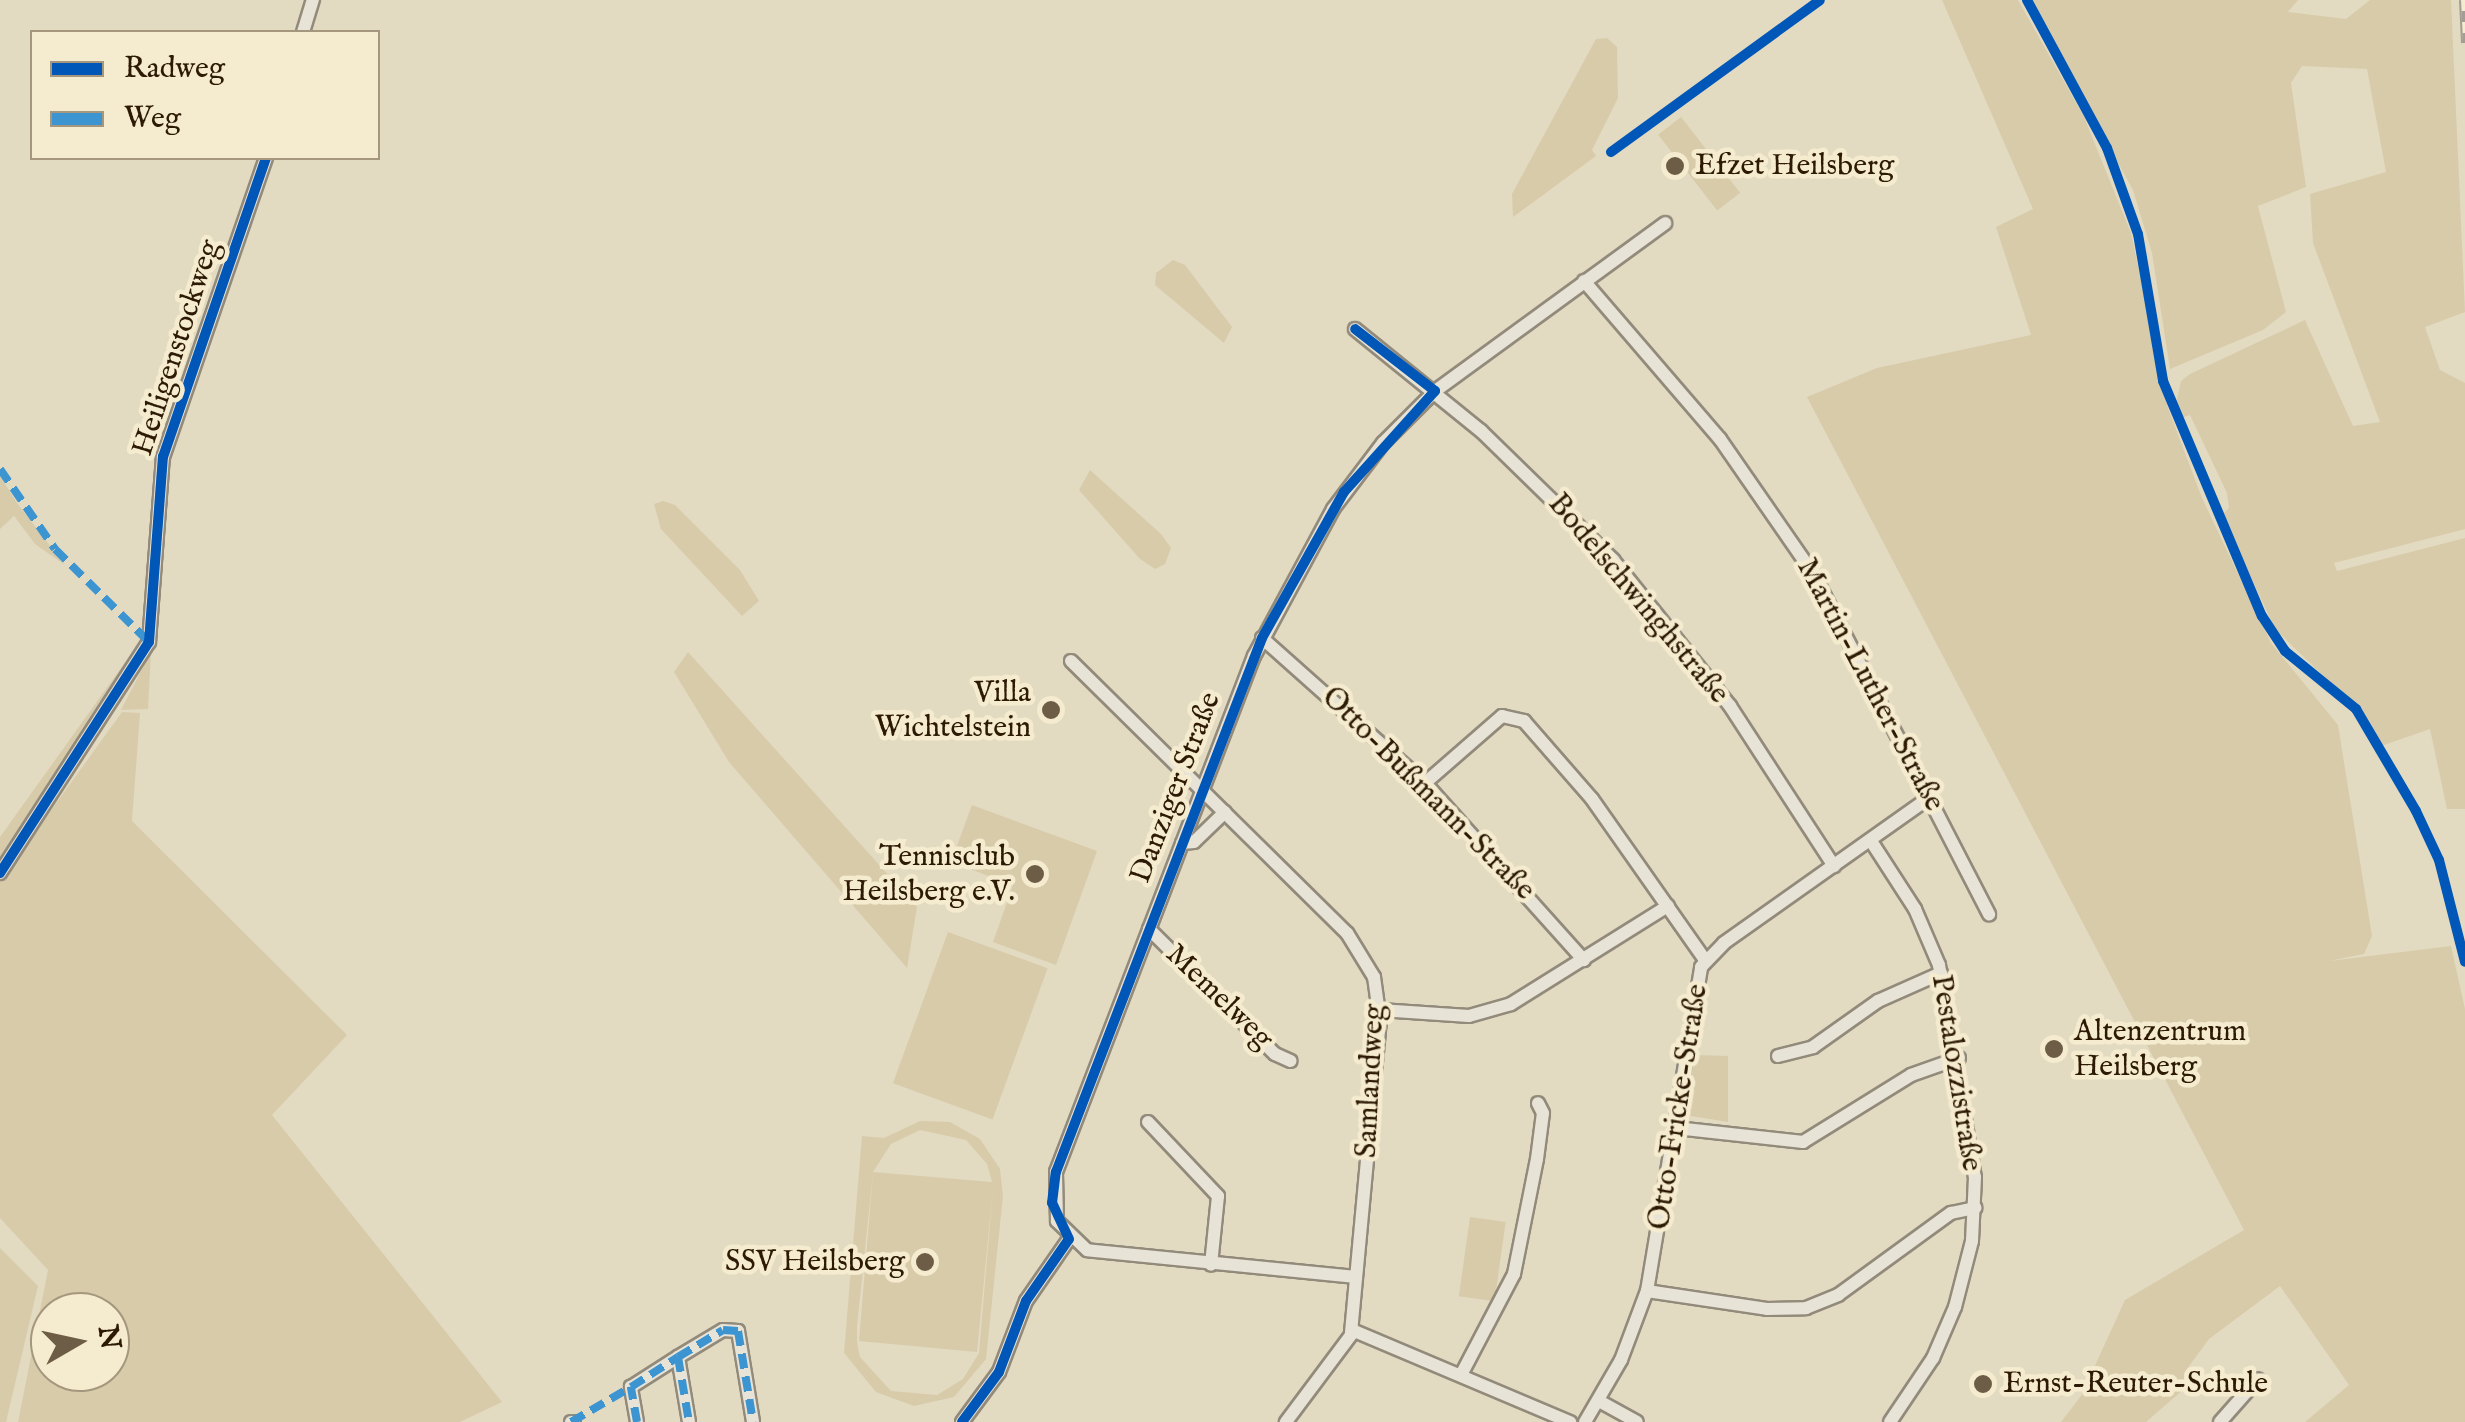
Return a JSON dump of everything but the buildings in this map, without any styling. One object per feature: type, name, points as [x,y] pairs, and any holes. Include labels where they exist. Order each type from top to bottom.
[{"type":"street","points":[[304,30],[313,0]]},
{"type":"street","name":"Heiligenstockweg","points":[[0,874],[149,642],[162,457],[265,160]]},
{"type":"street","name":"Danziger Straße","points":[[1069,1239],[1052,1203],[1056,1172],[1262,638],[1344,492],[1435,391],[1665,223]]},
{"type":"street","name":"Martin-Luther-Straße","points":[[1584,281],[1696,408],[1789,537],[1862,662],[1989,914]]},
{"type":"street","name":"Bodelschwinghstraße","points":[[1355,328],[1453,406],[1567,511],[1644,596],[1744,726],[1834,866]]},
{"type":"street","name":"Otto-Bußmann-Straße","points":[[1262,638],[1425,784],[1584,960]]},
{"type":"street","name":"Samlandweg","points":[[1070,660],[1356,944],[1374,977],[1380,1010],[1352,1330],[1334,1363],[1286,1422]]},
{"type":"street","points":[[1425,784],[1496,721],[1517,717],[1582,784],[1705,960]]},
{"type":"street","name":"Otto-Fricke-Straße","points":[[1585,1422],[1599,1400],[1648,1291],[1705,960],[1929,798]]},
{"type":"street","points":[[1182,844],[1194,842],[1225,812]]},
{"type":"street","name":"Pestalozzistraße","points":[[1872,841],[1916,909],[1941,974],[1959,1058],[1975,1208],[1970,1255],[1950,1320],[1890,1422]]},
{"type":"street","points":[[1380,1010],[1478,1014],[1526,997],[1668,906]]},
{"type":"street","name":"Memelweg","points":[[1149,929],[1275,1054],[1292,1061]]},
{"type":"street","points":[[1778,1056],[1813,1048],[1886,996],[1941,974]]},
{"type":"street","points":[[1676,1128],[1802,1142],[1921,1070],[1959,1058]]},
{"type":"street","points":[[1461,1375],[1493,1325],[1514,1274],[1539,1144],[1538,1103]]},
{"type":"street","points":[[1148,1122],[1218,1196],[1211,1265]]},
{"type":"street","points":[[1648,1291],[1767,1309],[1806,1308],[1832,1298],[1950,1212],[1975,1208]]},
{"type":"street","points":[[962,1422],[1006,1358],[1020,1314],[1069,1239],[1103,1255],[1356,1277]]},
{"type":"street","points":[[637,1422],[632,1387],[723,1330],[738,1331],[753,1422]]},
{"type":"street","points":[[1352,1330],[1570,1422]]},
{"type":"street","points":[[678,1357],[689,1422]]},
{"type":"street","points":[[2220,1422],[2258,1379]]},
{"type":"street","points":[[1599,1400],[1637,1422]]},
{"type":"shaded area","points":[[1942,0],[2018,0],[2084,117],[2131,233],[2168,408],[2202,498],[2271,643],[2338,725],[2372,936],[2364,954],[2329,961],[2451,946],[2465,1009],[2465,1422],[2305,1422],[2349,1385],[2280,1286],[2209,1339],[2184,1373],[2184,1389],[2146,1422],[2061,1422],[2081,1396],[2125,1300],[2244,1230],[1807,397],[1877,368],[2031,335],[1996,227],[2033,209]]},
{"type":"shaded area","points":[[2028,0],[2298,0],[2288,12],[2346,19],[2370,0],[2451,0],[2465,312],[2425,327],[2440,370],[2465,383],[2465,529],[2334,563],[2337,571],[2465,538],[2465,809],[2447,809],[2430,729],[2381,746],[2369,720],[2275,629],[2222,515],[2229,508],[2227,493],[2190,415],[2181,418],[2176,404],[2181,381],[2190,374],[2305,320],[2353,426],[2380,422],[2313,243],[2310,194],[2386,172],[2367,69],[2302,66],[2291,83],[2306,187],[2258,206],[2286,312],[2263,330],[2170,369],[2152,253],[2133,190]]},
{"type":"shaded area","points":[[1607,38],[1617,47],[1618,98],[1592,150],[1596,156],[1513,217],[1512,194],[1596,39]]},
{"type":"shaded area","points":[[1681,117],[1740,193],[1717,211],[1658,135]]},
{"type":"shaded area","points":[[1173,260],[1185,265],[1232,327],[1224,343],[1155,285],[1156,273]]},
{"type":"shaded area","points":[[1090,470],[1161,534],[1171,548],[1165,564],[1155,569],[1140,559],[1079,490]]},
{"type":"shaded area","points":[[0,476],[65,565],[35,544],[14,516],[0,529]]},
{"type":"shaded area","points":[[663,501],[675,505],[740,570],[759,601],[742,616],[661,529],[654,504]]},
{"type":"shaded area","points":[[136,647],[139,650],[0,864],[0,837]]},
{"type":"shaded area","points":[[151,652],[148,709],[121,710]]},
{"type":"shaded area","points":[[688,652],[917,907],[907,968],[729,762],[674,672]]},
{"type":"shaded area","points":[[122,712],[140,713],[132,821],[347,1035],[272,1115],[502,1402],[460,1422],[18,1422],[30,1361],[30,1392],[130,1392],[130,1292],[44,1292],[48,1270],[0,1218],[0,881]]},
{"type":"shaded area","name":"Tennisclub Heilsberg e.V.","points":[[972,805],[1097,851],[1056,965],[993,942],[1013,885],[951,862]]},
{"type":"shaded area","points":[[948,932],[1048,968],[993,1120],[893,1083]]},
{"type":"shaded area","points":[[1694,1055],[1728,1056],[1728,1122],[1685,1115]]},
{"type":"shaded area","name":"SSV Heilsberg","points":[[920,1121],[950,1122],[980,1139],[1000,1169],[1003,1196],[986,1359],[954,1397],[914,1406],[876,1392],[844,1353],[862,1136],[884,1138]],"holes":[[[920,1130],[966,1140],[987,1164],[992,1182],[873,1172],[891,1144]],[[873,1173],[859,1341],[977,1352],[993,1188],[979,1353],[963,1379],[937,1395],[891,1391],[860,1357],[857,1326]]]},
{"type":"shaded area","points":[[1470,1217],[1506,1222],[1495,1301],[1459,1296]]},
{"type":"shaded area","points":[[0,1248],[38,1286],[37,1292],[30,1292],[30,1320],[6,1422],[0,1422]]},
{"type":"railway","points":[[2463,0],[2465,43]]},
{"type":"marked path","points":[[0,469],[55,549],[149,642]]},
{"type":"marked path","points":[[678,1357],[723,1330],[738,1331],[753,1422]]},
{"type":"marked path","points":[[637,1422],[631,1387],[678,1357],[689,1422]]},
{"type":"marked path","points":[[571,1422],[631,1387]]},
{"type":"cycle path","points":[[1611,152],[1820,0]]},
{"type":"cycle path","points":[[2027,0],[2107,148],[2138,234],[2163,381],[2262,616],[2285,651],[2356,709],[2416,811],[2439,860],[2465,962]]},
{"type":"cycle path","points":[[0,873],[149,642],[163,457],[265,160]]},
{"type":"cycle path","points":[[962,1422],[999,1372],[1026,1301],[1069,1239],[1052,1203],[1056,1172],[1262,638],[1344,492],[1435,391],[1355,329]]},
{"type":"place","name":"Efzet Heilsberg","points":[[1675,166]]},
{"type":"place","name":"Villa Wichtelstein","points":[[1051,710]]},
{"type":"place","name":"Tennisclub Heilsberg e.V.","points":[[1035,874]]},
{"type":"place","name":"Altenzentrum Heilsberg","points":[[2054,1049]]},
{"type":"place","name":"SSV Heilsberg","points":[[925,1262]]},
{"type":"place","name":"Ernst-Reuter-Schule","points":[[1983,1384]]}]
